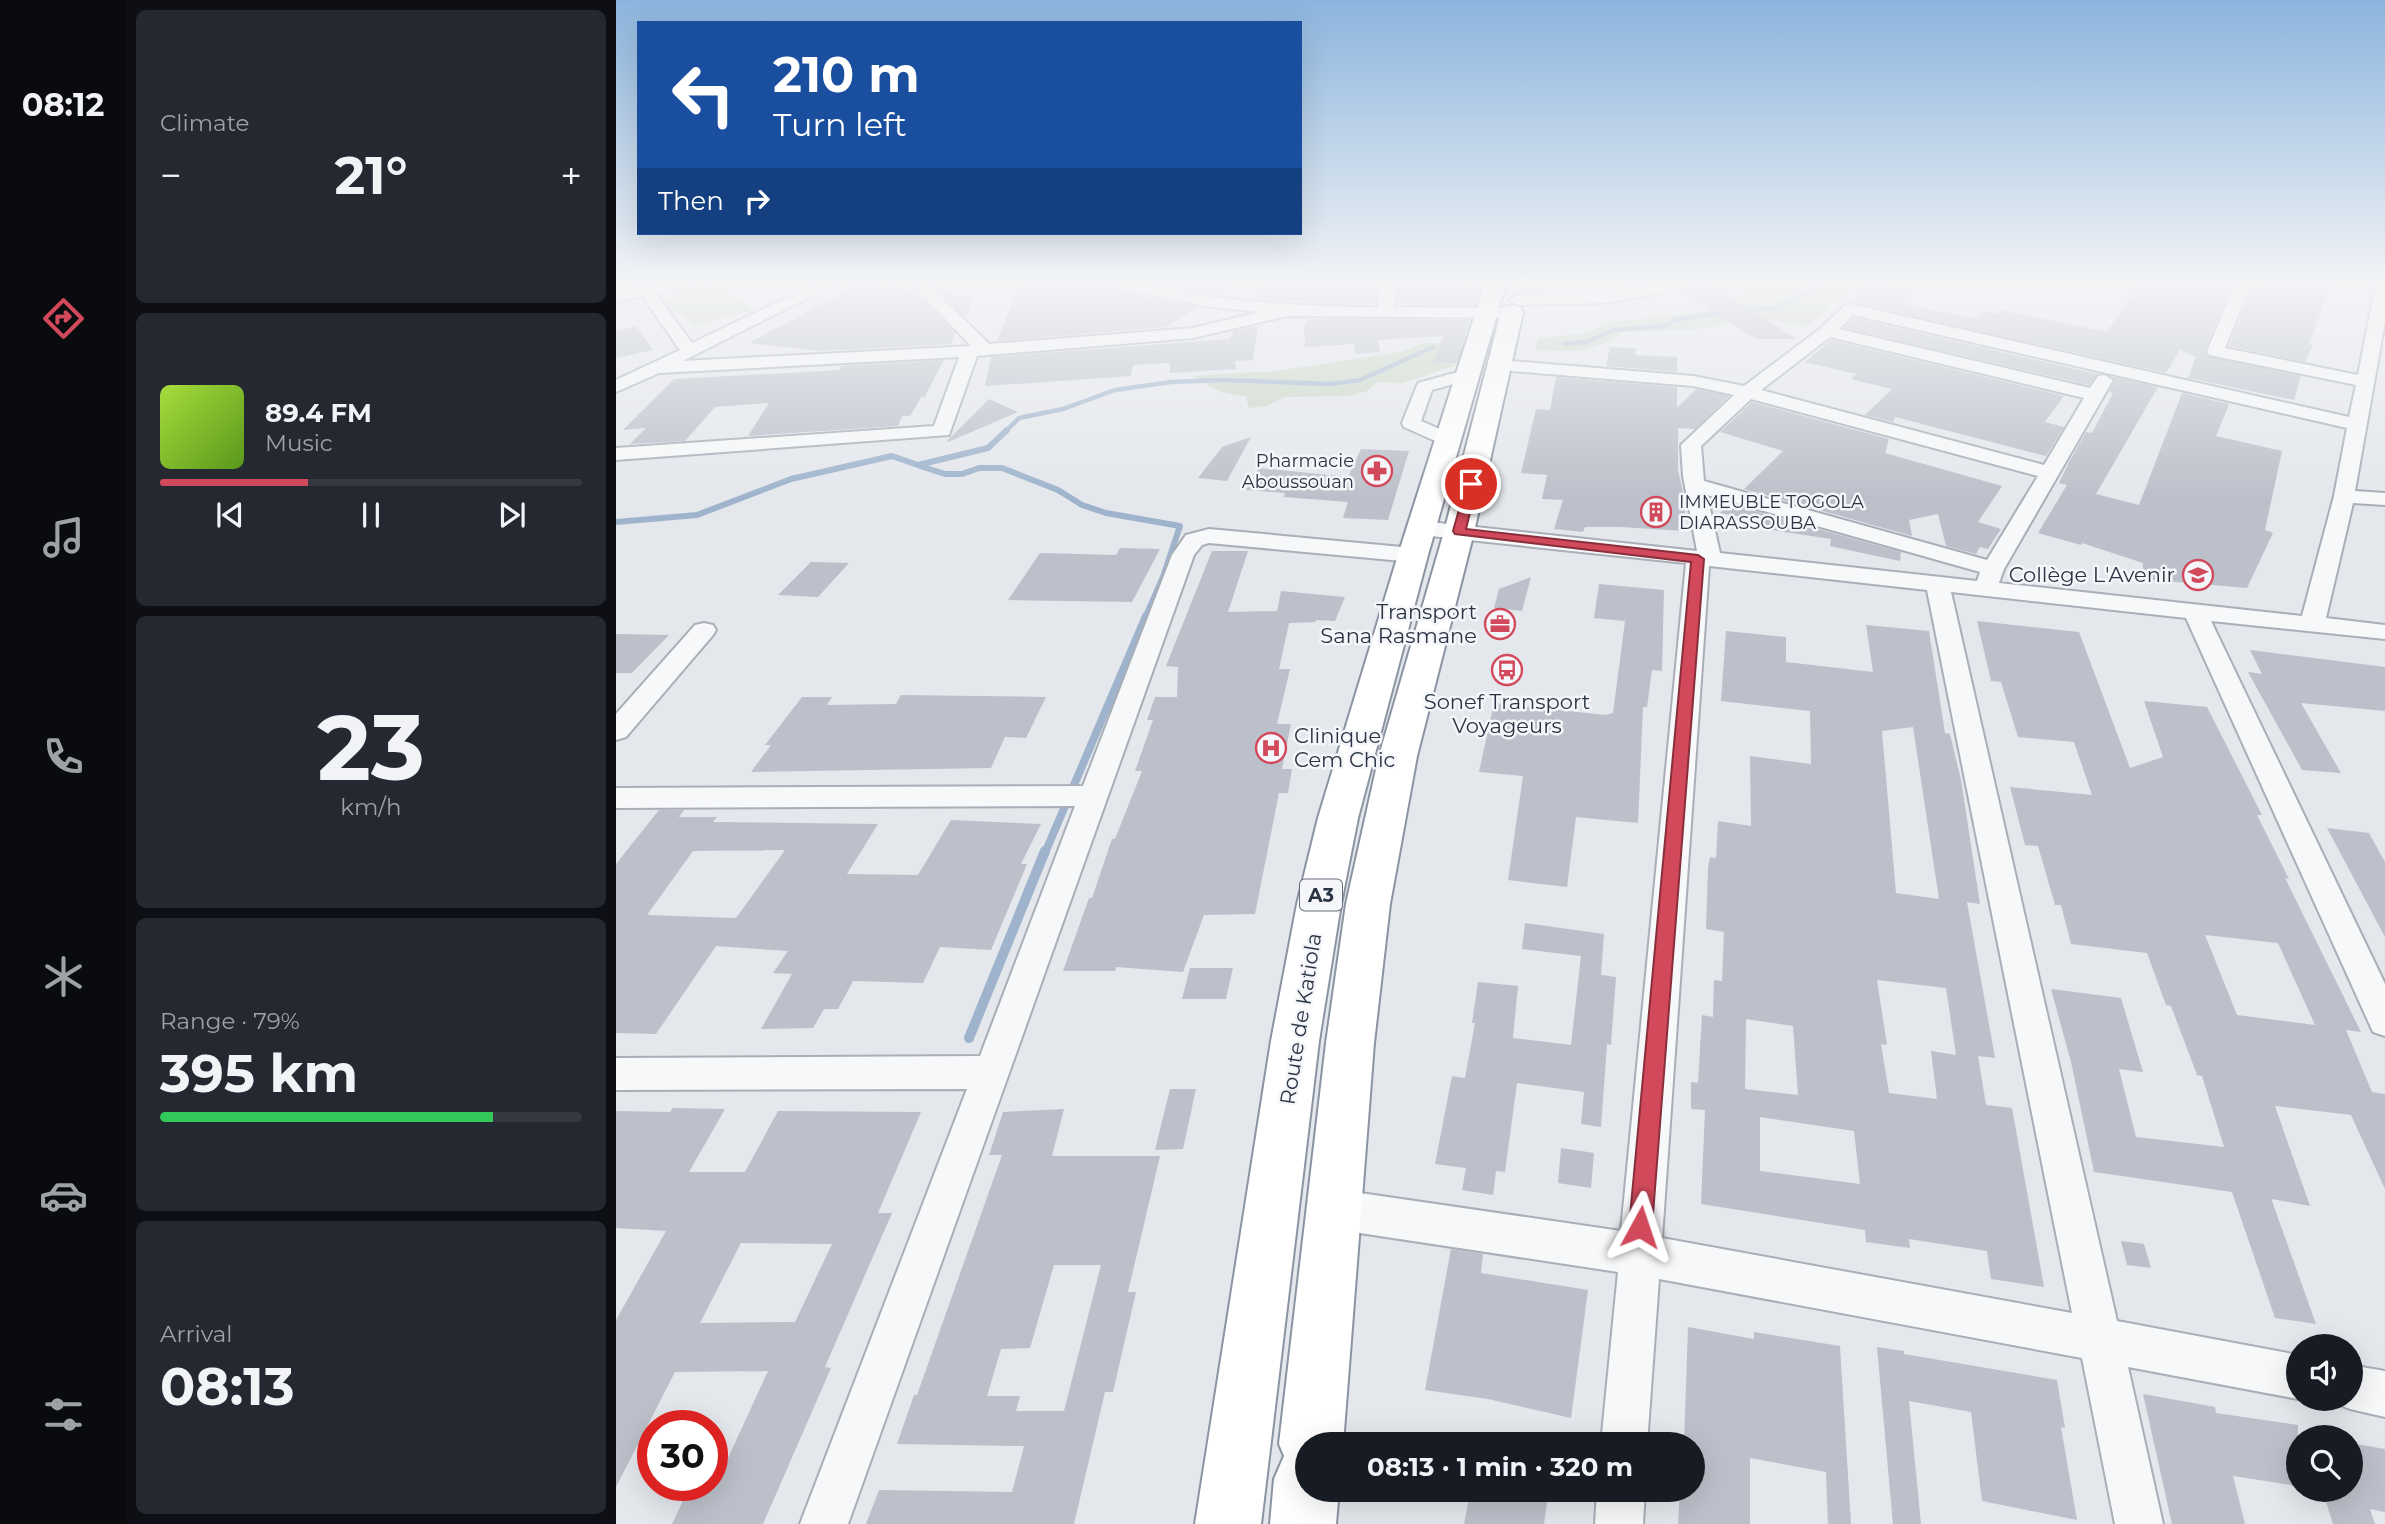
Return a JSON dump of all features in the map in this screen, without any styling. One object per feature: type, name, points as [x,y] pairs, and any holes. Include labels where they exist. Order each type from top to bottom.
[{"type":"highway","name":"Route de Katiola","points":[[1228,1524],[1296,1041],[1319,904],[1338,818],[1489,354]]},
{"type":"highway","name":"Route de Katiola","points":[[1312,1432],[1333,1209],[1368,904],[1398,756],[1431,538],[1449,440],[1484,369]]},
{"type":"highway","points":[[1303,1524],[1305,1502]]},
{"type":"street","points":[[616,387],[685,354]]},
{"type":"street","points":[[653,368],[903,354]]},
{"type":"street","points":[[616,454],[942,430],[975,354]]},
{"type":"street","points":[[1625,1432],[1638,1254],[1704,560],[1691,445],[1747,392],[1797,354]]},
{"type":"street","points":[[1924,354],[2095,395]]},
{"type":"street","points":[[2050,354],[2358,425]]},
{"type":"street","points":[[2231,354],[2367,382]]},
{"type":"street","points":[[2312,625],[2344,496],[2375,354]]},
{"type":"street","points":[[1989,579],[2111,368]]},
{"type":"street","points":[[1484,369],[1666,378],[1747,392],[2050,473]]},
{"type":"street","points":[[2363,402],[2385,404]]},
{"type":"street","points":[[1695,485],[1989,579],[2196,614],[2385,632]]},
{"type":"street","points":[[2344,496],[2385,499]]},
{"type":"street","points":[[824,1524],[1183,555],[1194,540],[1209,536],[1431,538],[1704,560],[1938,585],[1989,579]]},
{"type":"street","points":[[1938,585],[2097,1338],[2139,1524]]},
{"type":"street","points":[[2196,614],[2385,1021]]},
{"type":"street","points":[[616,732],[704,630]]},
{"type":"street","points":[[616,798],[1093,796]]},
{"type":"street","points":[[616,1074],[991,1072]]},
{"type":"street","points":[[1333,1209],[1638,1254],[2286,1375]]},
{"type":"street","points":[[2363,1390],[2385,1394]]},
{"type":"street","points":[[1619,1524],[1620,1502]]},
{"type":"green space","points":[[1387,354],[1466,354],[1463,363],[1402,383],[1377,382],[1367,391],[1350,396],[1284,397],[1267,406],[1249,408],[1246,397],[1221,392],[1191,376],[1276,371]]},
{"type":"building","points":[[616,354],[634,354],[616,358]]},
{"type":"building","points":[[1029,354],[1254,354],[1253,360],[1235,361],[1236,369],[1170,373],[1170,363],[1133,365],[1131,376],[985,386],[991,357]]},
{"type":"building","points":[[1436,354],[1460,354],[1457,363],[1433,363]]},
{"type":"building","points":[[1609,354],[1677,357],[1677,372],[1606,366]]},
{"type":"building","points":[[1814,354],[1890,354],[2064,396],[2045,422],[2064,427],[2046,456],[1895,417],[1893,422],[1865,415],[1892,389],[1851,379],[1856,374],[1805,362]]},
{"type":"building","points":[[1956,354],[2011,354],[2097,374],[2089,385]]},
{"type":"building","points":[[2083,354],[2177,354],[2166,373]]},
{"type":"building","points":[[2189,354],[2206,354],[2301,376],[2294,400],[2188,378],[2196,357]]},
{"type":"building","points":[[2268,354],[2309,354],[2305,362]]},
{"type":"building","points":[[944,360],[924,398],[922,396],[910,416],[902,416],[898,426],[748,436],[769,403],[715,407],[685,441],[630,444],[646,428],[623,430],[674,379],[840,370],[841,366]]},
{"type":"building","points":[[1556,377],[1677,387],[1677,408],[1696,389],[1729,396],[1695,429],[1678,428],[1678,470],[1685,502],[1685,531],[1621,527],[1585,527],[1583,532],[1554,529],[1563,500],[1542,499],[1547,475],[1521,473],[1536,409],[1550,410]]},
{"type":"building","points":[[2114,377],[2158,387],[2096,494],[2139,505],[2182,393],[2229,404],[2216,436],[2282,451],[2265,530],[2273,533],[2247,588],[2143,579],[2143,563],[2082,543],[2081,545],[2038,533],[2067,485],[2059,483],[2069,462],[2086,432],[2092,433],[2113,393],[2109,392],[2115,381]]},
{"type":"building","points":[[989,399],[1018,412],[948,442],[947,441]]},
{"type":"building","points":[[1752,402],[1889,439],[1885,453],[2002,486],[1978,522],[2001,529],[1988,549],[1980,547],[1976,554],[1946,546],[1938,514],[1909,520],[1912,536],[1744,489],[1783,451],[1720,432]]},
{"type":"building","points":[[1251,437],[1227,481],[1198,478],[1222,447]]},
{"type":"building","points":[[1361,449],[1409,451],[1388,520],[1343,518],[1348,502],[1284,497],[1285,493],[1246,490],[1259,468],[1348,477]]},
{"type":"building","points":[[1729,504],[1901,552],[1900,561],[1830,546],[1831,539],[1752,527],[1754,519],[1720,513]]},
{"type":"building","points":[[1120,548],[1160,549],[1132,602],[1008,600],[1040,553],[1116,555]]},
{"type":"building","points":[[1212,551],[1248,551],[1228,612],[1277,611],[1281,591],[1345,597],[1335,621],[1289,623],[1279,669],[1290,669],[1277,724],[1291,724],[1282,769],[1292,769],[1288,793],[1279,793],[1255,914],[1204,915],[1183,972],[1116,967],[1115,971],[1063,971],[1112,839],[1115,839],[1142,771],[1135,771],[1153,720],[1147,720],[1155,697],[1177,697],[1178,667],[1166,666]]},
{"type":"building","points":[[811,562],[849,563],[818,597],[778,595]]},
{"type":"building","points":[[1531,577],[1522,611],[1494,608],[1499,589]]},
{"type":"building","points":[[1599,584],[1664,590],[1662,671],[1652,670],[1647,707],[1643,707],[1638,823],[1576,817],[1567,887],[1508,880],[1523,776],[1479,772],[1494,703],[1606,715],[1613,713],[1625,621],[1594,618]]},
{"type":"building","points":[[1977,621],[2079,632],[2130,768],[2163,757],[2144,701],[2207,707],[2262,815],[2257,815],[2289,879],[2285,878],[2361,1032],[2346,1030],[2372,1092],[2385,1094],[2385,1189],[2351,1115],[2275,1106],[2310,1206],[2272,1201],[2316,1324],[2275,1318],[2232,1192],[2094,1172],[2071,1062],[2051,989],[2121,998],[2143,1072],[2119,1069],[2136,1137],[2224,1147],[2202,1076],[2197,1075],[2171,1006],[2166,1005],[2147,953],[2071,944],[2061,905],[2055,905],[2038,846],[2025,845],[2010,787],[2092,795],[2074,742],[2018,737],[2001,682],[1991,681]],"holes":[[[2205,935],[2278,943],[2315,1025],[2237,1015]]]},
{"type":"building","points":[[1866,625],[1929,631],[1945,733],[1950,734],[1961,780],[1980,904],[1967,902],[1995,1058],[1978,1056],[1986,1105],[2012,1108],[2044,1287],[1991,1279],[1987,1251],[1909,1239],[1910,1248],[1866,1242],[1865,1230],[1701,1204],[1705,1110],[1691,1109],[1691,1082],[1698,1083],[1702,1015],[1713,1017],[1714,980],[1722,981],[1724,932],[1706,929],[1708,868],[1710,857],[1716,858],[1718,821],[1751,826],[1750,756],[1811,764],[1810,711],[1721,701],[1726,631],[1786,637],[1786,662],[1873,672]],"holes":[[[1913,727],[1939,899],[1896,893],[1882,731]],[[1877,980],[1946,988],[1956,1055],[1931,1051],[1937,1099],[1889,1093],[1881,1044],[1887,1045]],[[1746,1019],[1793,1026],[1798,1095],[1745,1089]],[[1760,1117],[1854,1131],[1860,1184],[1760,1171]]]},
{"type":"building","points":[[616,634],[669,635],[632,673],[616,673]]},
{"type":"building","points":[[2250,650],[2385,667],[2385,711],[2301,703],[2341,773],[2302,770],[2248,672],[2262,674]]},
{"type":"building","points":[[901,695],[1046,697],[1026,738],[1005,737],[991,768],[751,772],[771,745],[765,745],[802,697],[832,697],[827,705],[896,704]]},
{"type":"building","points":[[659,810],[684,810],[679,817],[717,817],[713,822],[878,824],[847,874],[918,875],[951,820],[1041,824],[1021,864],[1027,864],[991,950],[940,947],[923,983],[853,981],[838,1009],[824,1009],[813,1028],[761,1029],[792,974],[773,973],[788,951],[716,946],[656,1034],[616,1033],[616,864]],"holes":[[[785,850],[736,918],[647,915],[693,851]]]},
{"type":"building","points":[[2327,828],[2369,833],[2385,862],[2385,937]]},
{"type":"building","points":[[1525,923],[1604,934],[1601,975],[1616,977],[1611,1045],[1607,1044],[1601,1127],[1581,1124],[1584,1092],[1517,1083],[1505,1172],[1496,1171],[1493,1195],[1462,1190],[1466,1168],[1435,1164],[1452,1076],[1465,1078],[1475,1023],[1472,1023],[1478,982],[1518,986],[1513,1038],[1571,1045],[1581,956],[1522,949]]},
{"type":"building","points":[[1190,968],[1233,968],[1226,999],[1182,999]]},
{"type":"building","points":[[1170,1089],[1196,1089],[1183,1149],[1155,1150]]},
{"type":"building","points":[[725,1109],[689,1172],[745,1172],[778,1111],[921,1112],[878,1213],[892,1213],[825,1367],[831,1368],[763,1524],[672,1524],[683,1501],[728,1501],[728,1458],[768,1371],[675,1372],[656,1410],[637,1410],[637,1446],[616,1487],[616,1320],[666,1231],[616,1228],[616,1111]],"holes":[[[741,1243],[832,1244],[795,1322],[700,1323]]]},
{"type":"building","points":[[1064,1109],[1052,1156],[1160,1156],[1128,1292],[1136,1292],[1113,1392],[1105,1392],[1074,1524],[866,1524],[879,1490],[1012,1492],[1024,1446],[897,1444],[1002,1155],[989,1155],[1003,1112]],"holes":[[[1054,1265],[1101,1265],[1064,1411],[1016,1411],[1020,1396],[987,1396],[1001,1349],[1030,1348]]]},
{"type":"building","points":[[1561,1148],[1594,1153],[1591,1188],[1558,1183]]},
{"type":"building","points":[[2121,1241],[2144,1244],[2151,1268],[2127,1265]]},
{"type":"building","points":[[1451,1249],[1483,1254],[1481,1273],[1588,1290],[1571,1418],[1488,1399],[1425,1390]]},
{"type":"building","points":[[1688,1327],[1754,1339],[1754,1332],[1840,1346],[1851,1524],[1828,1524],[1826,1472],[1750,1458],[1750,1524],[1678,1524],[1679,1502],[1705,1502],[1705,1432],[1684,1432]]},
{"type":"building","points":[[1877,1347],[2057,1380],[2065,1428],[2061,1427],[2077,1520],[1982,1501],[1971,1412],[1909,1401],[1921,1524],[1893,1524]]},
{"type":"building","points":[[2143,1394],[2215,1407],[2216,1413],[2298,1425],[2286,1425],[2286,1484],[2233,1476],[2245,1524],[2172,1524]]},
{"type":"building","points":[[2363,1445],[2385,1449],[2385,1512],[2370,1509],[2375,1524],[2333,1524],[2326,1502],[2363,1502]]},
{"type":"building","points":[[1468,1502],[1547,1502],[1544,1524],[1464,1524]]},
{"type":"waterway","points":[[1007,430],[1019,418],[1063,409],[1115,390],[1171,382],[1223,380],[1330,384],[1360,380],[1417,354]]},
{"type":"waterway","points":[[616,522],[697,515],[791,479],[892,456],[918,465],[988,448],[1007,430]]},
{"type":"waterway","points":[[920,466],[945,474],[962,474],[979,468],[1002,468],[1058,490],[1082,505],[1106,513],[1180,526],[1163,577],[1145,618]]},
{"type":"waterway","points":[[1045,853],[1146,616]]},
{"type":"waterway","points":[[969,1038],[1045,851]]},
{"type":"place","name":"Pharmacie Aboussouan","points":[[1377,471]]},
{"type":"place","name":"IMMEUBLE TOGOLA DIARASSOUBA","points":[[1656,512]]},
{"type":"place","name":"Collège L'Avenir","points":[[2198,575]]},
{"type":"place","name":"Transport Sana Rasmane","points":[[1500,624]]},
{"type":"place","name":"Sonef Transport Voyageurs","points":[[1507,670]]},
{"type":"place","name":"Clinique Cem Chic","points":[[1271,748]]},
{"type":"route","points":[[1471,484],[1459,531],[1698,559],[1640,1227]]}]
